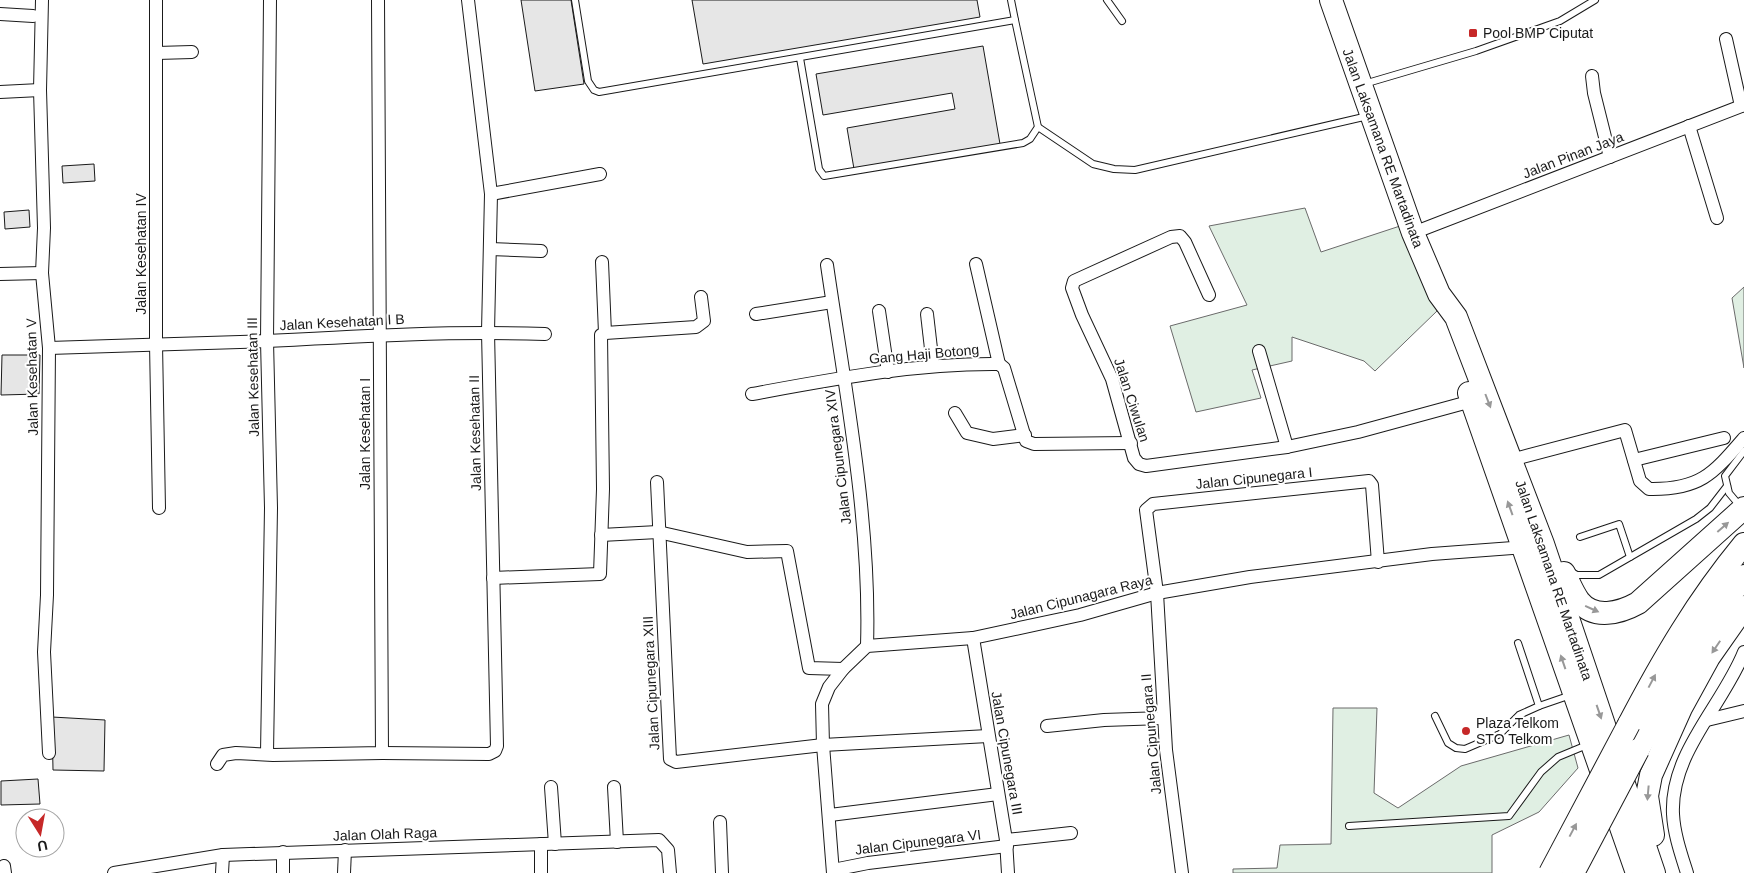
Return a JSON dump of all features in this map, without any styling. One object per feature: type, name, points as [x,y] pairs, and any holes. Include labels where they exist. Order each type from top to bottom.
[{"type":"highway","name":"Jalan Laksamana RE Martadinata","points":[[1330,0],[1359,86],[1413,233],[1439,294],[1456,316],[1511,460],[1574,693],[1637,873]]},
{"type":"highway","name":"Jalan Laksamana RE Martadinata","points":[[1439,294],[1442,319],[1472,401],[1533,546],[1654,873]]},
{"type":"highway","points":[[1533,546],[1560,566],[1580,602],[1594,611],[1609,614],[1624,611],[1638,603],[1743,509]]},
{"type":"highway","points":[[1550,873],[1684,625],[1715,580],[1744,544]]},
{"type":"highway","points":[[1573,873],[1701,636],[1744,576]]},
{"type":"highway","points":[[1661,873],[1648,816],[1647,796],[1651,775],[1686,699],[1709,657],[1744,607]]},
{"type":"street","name":"Jalan Kesehatan V","points":[[42,0],[40,90],[44,228],[42,273],[49,348],[47,595],[44,652],[49,753]]},
{"type":"street","name":"Jalan Kesehatan IV","points":[[156,0],[156,344],[159,508]]},
{"type":"street","name":"Jalan Kesehatan III","points":[[267,753],[271,508],[267,341],[270,0]]},
{"type":"street","name":"Jalan Kesehatan I","points":[[378,0],[382,753]]},
{"type":"street","name":"Jalan Kesehatan II","points":[[382,753],[489,754],[495,752],[498,746],[488,332],[491,194],[468,0]]},
{"type":"street","points":[[0,14],[33,16]]},
{"type":"street","points":[[1726,39],[1742,106]]},
{"type":"street","points":[[157,53],[192,52]]},
{"type":"street","points":[[1592,76],[1596,102],[1610,157]]},
{"type":"street","points":[[0,92],[40,90]]},
{"type":"street","name":"Jalan Pinan Jaya","points":[[1413,233],[1742,106]]},
{"type":"street","points":[[1688,126],[1717,218]]},
{"type":"street","points":[[491,194],[600,174]]},
{"type":"street","name":"Jalan Ciwulan","points":[[1209,295],[1186,242],[1180,236],[1171,237],[1074,281],[1072,288],[1082,315],[1112,380],[1134,458],[1138,464],[1146,466],[1287,447],[1358,432],[1472,401]]},
{"type":"street","points":[[490,249],[541,251]]},
{"type":"street","points":[[602,262],[605,333]]},
{"type":"street","points":[[976,264],[999,364]]},
{"type":"street","name":"Jalan Cipunegara XIV","points":[[827,266],[853,441],[863,549],[866,646]]},
{"type":"street","points":[[0,274],[42,273]]},
{"type":"street","points":[[493,578],[600,574],[601,335],[605,333],[696,327],[704,321],[701,297]]},
{"type":"street","points":[[756,314],[832,302]]},
{"type":"street","points":[[879,311],[888,372]]},
{"type":"street","points":[[927,314],[933,366]]},
{"type":"street","name":"Jalan Kesehatan I B","points":[[49,348],[267,341],[380,334],[488,332],[545,334]]},
{"type":"street","points":[[1259,351],[1287,447]]},
{"type":"street","name":"Gang Haji Botong","points":[[752,394],[844,377],[933,366],[999,364],[1004,368],[1025,435]]},
{"type":"street","points":[[956,413],[967,433],[994,439],[1025,435],[1026,441],[1034,444],[1131,443]]},
{"type":"street","points":[[1511,460],[1625,430],[1640,481],[1649,489],[1665,489],[1694,484],[1710,475],[1744,438]]},
{"type":"street","points":[[1634,460],[1724,438]]},
{"type":"street","name":"Jalan Cipunegara I","points":[[1157,593],[1146,510],[1153,504],[1369,481],[1372,485],[1378,562]]},
{"type":"street","name":"Jalan Cipunegara XIII","points":[[657,482],[670,759],[676,762],[823,746]]},
{"type":"street","points":[[601,535],[658,532],[746,552],[787,551],[809,668],[843,669]]},
{"type":"street","name":"Jalan Cipunagara Raya","points":[[866,646],[973,638],[1080,615],[1157,593],[1250,576],[1432,554],[1533,546]]},
{"type":"street","name":"Jalan Cipunegara II","points":[[1157,593],[1163,718],[1172,807],[1182,873]]},
{"type":"street","name":"Jalan Cipunegara III","points":[[973,638],[1007,843],[1008,873]]},
{"type":"street","points":[[833,871],[823,746],[822,704],[829,687],[843,669],[866,646]]},
{"type":"street","points":[[1687,873],[1677,841],[1673,813],[1675,787],[1682,763],[1744,652]]},
{"type":"street","points":[[1707,720],[1744,711]]},
{"type":"street","points":[[1047,726],[1104,720],[1163,718]]},
{"type":"street","points":[[823,746],[988,736]]},
{"type":"street","points":[[217,764],[226,754],[382,753]]},
{"type":"street","points":[[551,787],[555,844]]},
{"type":"street","points":[[614,787],[617,842]]},
{"type":"street","points":[[830,815],[998,794]]},
{"type":"street","points":[[720,822],[722,873]]},
{"type":"street","name":"Jalan Cipunegara VI","points":[[833,871],[868,868],[1071,833]]},
{"type":"street","name":"Jalan Olah Raga","points":[[114,873],[223,855],[659,840],[668,850],[670,873]]},
{"type":"street","points":[[541,844],[541,873]]},
{"type":"street","points":[[344,873],[345,850]]},
{"type":"street","points":[[282,873],[283,852]]},
{"type":"street","points":[[222,873],[223,855]]},
{"type":"lane","points":[[575,0],[588,81],[594,90],[599,92],[1015,20]]},
{"type":"lane","points":[[1011,0],[1038,127],[1093,164],[1114,169],[1135,170],[1370,116]]},
{"type":"lane","points":[[1107,0],[1122,21]]},
{"type":"lane","points":[[1359,86],[1476,51],[1550,24],[1594,0]]},
{"type":"lane","points":[[800,58],[819,169],[824,176],[1023,143],[1030,139],[1038,127]]},
{"type":"lane","points":[[1743,509],[1729,493],[1725,476],[1744,451]]},
{"type":"lane","points":[[1560,566],[1577,575],[1599,574],[1696,519],[1710,508],[1727,486]]},
{"type":"lane","points":[[1580,537],[1619,524],[1630,557]]},
{"type":"lane","points":[[1518,643],[1539,706]]},
{"type":"lane","points":[[1435,716],[1448,743],[1456,748],[1465,749],[1500,734],[1518,715],[1574,693]]},
{"type":"lane","points":[[1349,826],[1510,816],[1541,772],[1558,757],[1592,743]]},
{"type":"green space","points":[[1305,208],[1321,252],[1403,225],[1437,311],[1375,371],[1364,361],[1292,337],[1292,361],[1252,370],[1261,398],[1196,412],[1170,326],[1247,305],[1209,226]]},
{"type":"green space","points":[[1744,287],[1744,368],[1732,298]]},
{"type":"green space","points":[[1333,708],[1377,708],[1374,793],[1398,808],[1461,766],[1569,735],[1578,768],[1539,812],[1492,835],[1492,873],[1233,873],[1233,869],[1277,868],[1280,845],[1331,844]]},
{"type":"building","points":[[521,0],[571,0],[584,84],[535,91]]},
{"type":"building","points":[[692,0],[977,0],[980,17],[703,64]]},
{"type":"building","points":[[983,46],[1000,144],[854,169],[847,128],[955,109],[952,93],[823,115],[816,74]]},
{"type":"building","points":[[94,164],[95,181],[63,183],[62,166]]},
{"type":"building","points":[[29,210],[30,227],[5,229],[4,212]]},
{"type":"building","points":[[2,355],[40,355],[39,394],[1,395]]},
{"type":"building","points":[[52,717],[105,720],[104,771],[53,770]]},
{"type":"building","points":[[38,779],[40,804],[1,805],[1,781]]},
{"type":"place","name":"Pool BMP Ciputat","points":[[1473,33]]},
{"type":"place","name":"Plaza Telkom STO Telkom","points":[[1466,731]]}]
